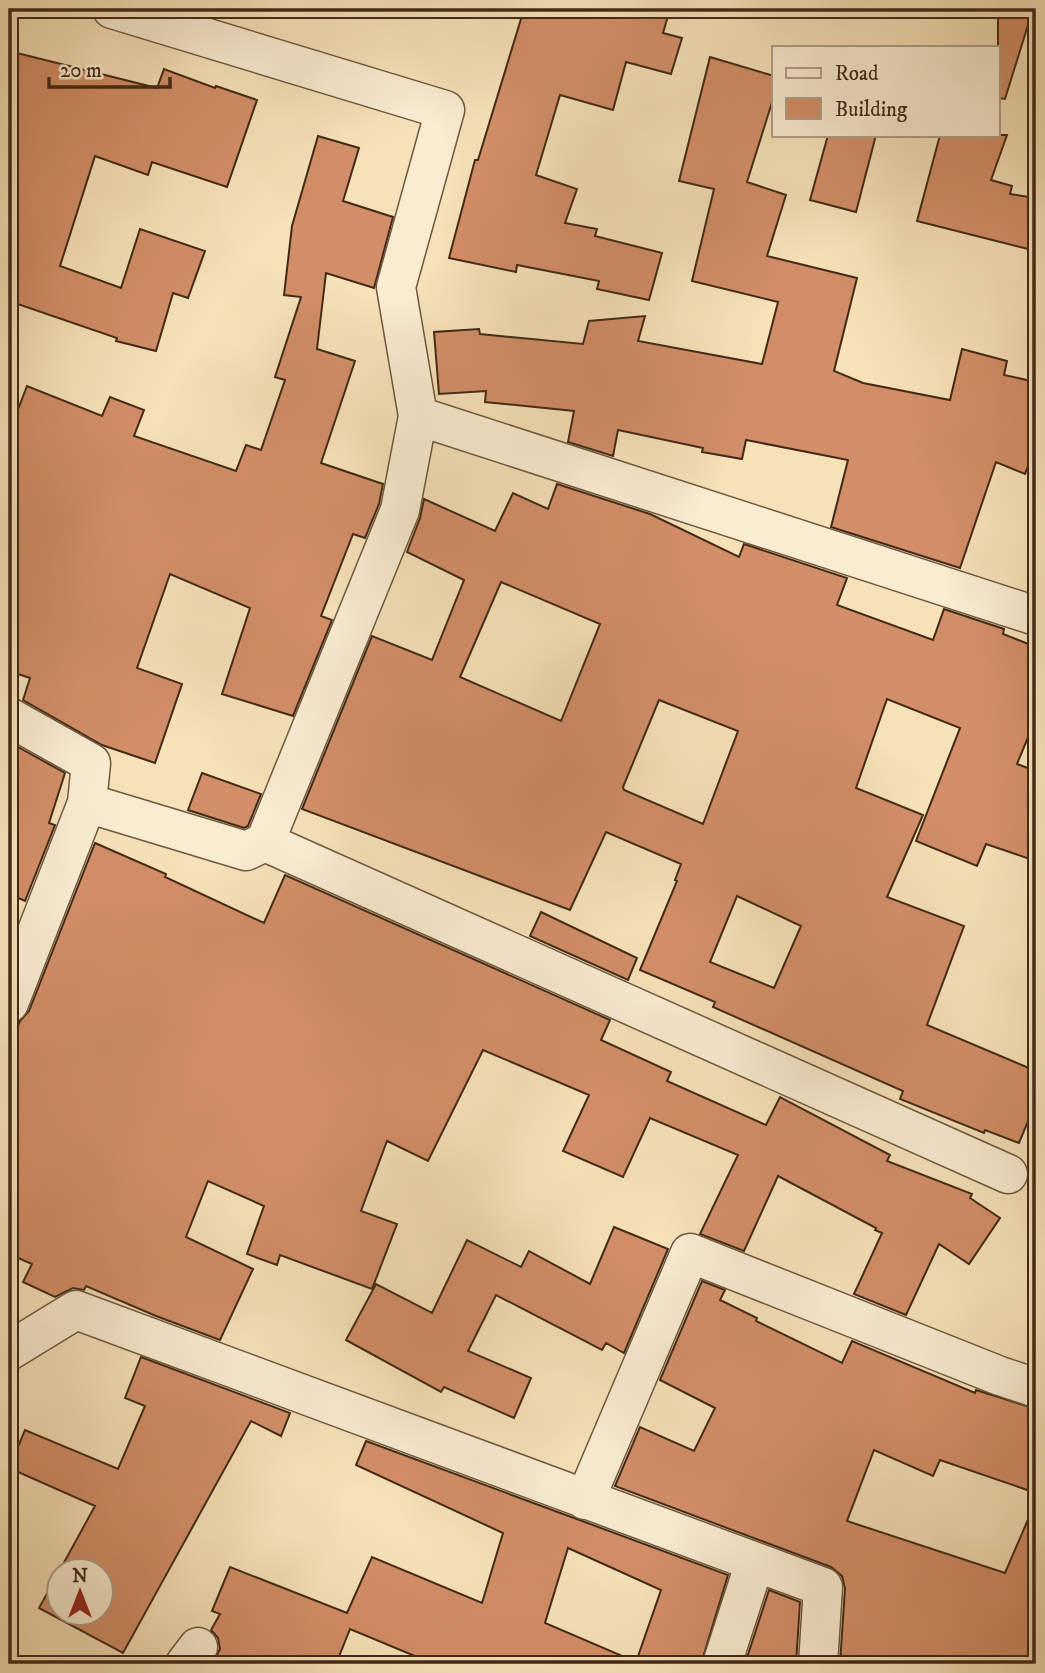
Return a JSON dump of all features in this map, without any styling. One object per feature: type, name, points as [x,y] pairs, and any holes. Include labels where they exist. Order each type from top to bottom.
[{"type":"street","points":[[87,803],[246,851],[265,842],[400,510],[418,416],[396,287],[445,110],[112,9]]},
{"type":"street","points":[[418,416],[1036,616]]},
{"type":"street","points":[[9,717],[91,763],[87,803],[12,983]]},
{"type":"street","points":[[265,842],[1008,1174]]},
{"type":"street","points":[[584,1500],[690,1253],[1036,1388]]},
{"type":"street","points":[[9,1351],[75,1310],[823,1587],[818,1664]]},
{"type":"street","points":[[722,1664],[755,1562]]},
{"type":"building","points":[[524,9],[670,9],[663,33],[682,38],[671,74],[626,62],[613,110],[560,95],[536,175],[577,189],[565,223],[597,229],[595,236],[662,253],[649,300],[597,289],[599,281],[517,265],[516,272],[449,258],[475,160],[478,160]]},
{"type":"building","points":[[998,9],[1033,9],[1005,99],[1000,98]]},
{"type":"building","points":[[9,51],[157,88],[164,69],[257,100],[227,187],[152,162],[148,175],[95,156],[60,266],[121,288],[140,229],[205,251],[188,298],[173,293],[156,351],[116,341],[117,338],[9,301]]},
{"type":"building","points":[[710,57],[772,75],[772,102],[747,182],[786,195],[767,256],[857,278],[834,371],[863,383],[950,400],[962,349],[1007,361],[1004,375],[1036,382],[1036,447],[1025,474],[996,462],[960,568],[831,527],[848,460],[746,440],[742,459],[702,452],[703,448],[618,430],[613,456],[568,442],[574,411],[485,402],[486,391],[439,394],[434,332],[479,329],[480,334],[583,344],[589,321],[645,316],[638,341],[762,364],[778,302],[692,281],[714,189],[679,181]]},
{"type":"building","points":[[1007,135],[991,180],[1012,186],[1010,194],[1036,198],[1036,251],[917,221],[940,136]]},
{"type":"building","points":[[318,136],[359,148],[343,201],[393,217],[374,288],[326,273],[317,349],[355,361],[321,463],[383,484],[379,504],[365,538],[353,534],[321,616],[332,620],[293,716],[222,694],[250,608],[170,574],[137,668],[182,684],[155,763],[102,745],[23,700],[30,678],[9,671],[9,433],[27,386],[102,416],[110,397],[144,410],[134,436],[236,471],[246,445],[261,450],[285,380],[275,377],[301,297],[284,295],[292,226]]},
{"type":"building","points":[[828,136],[876,136],[856,212],[810,200]]},
{"type":"building","points":[[557,484],[650,514],[739,557],[744,544],[847,578],[837,605],[933,640],[944,609],[1004,629],[1003,634],[1036,647],[1036,718],[1017,764],[1036,771],[1036,861],[986,844],[977,866],[916,841],[960,728],[887,699],[856,788],[923,815],[887,897],[964,926],[927,1025],[1036,1071],[1036,1102],[1019,1143],[985,1130],[984,1133],[900,1099],[903,1091],[713,1007],[715,1002],[640,970],[677,881],[675,880],[681,864],[606,832],[570,910],[302,809],[372,636],[432,660],[464,580],[407,552],[424,499],[495,531],[513,493],[548,509]],"holes":[[[501,582],[600,624],[561,721],[460,677]],[[659,700],[738,731],[703,824],[624,790]],[[737,896],[801,926],[774,988],[710,962]]]},
{"type":"building","points":[[9,742],[65,773],[49,823],[55,825],[25,901],[9,894]]},
{"type":"building","points":[[202,773],[261,794],[248,826],[244,828],[188,810]]},
{"type":"building","points":[[95,843],[166,874],[165,877],[264,923],[285,875],[610,1020],[601,1040],[671,1072],[667,1081],[766,1125],[780,1097],[890,1155],[887,1161],[972,1194],[970,1198],[1000,1218],[969,1264],[939,1244],[906,1315],[854,1294],[882,1233],[875,1230],[876,1228],[778,1176],[744,1251],[700,1234],[738,1155],[650,1118],[623,1177],[563,1151],[589,1095],[483,1050],[428,1161],[387,1141],[361,1211],[397,1224],[372,1289],[280,1255],[277,1265],[247,1254],[264,1206],[208,1181],[186,1237],[253,1269],[220,1340],[86,1286],[84,1290],[73,1288],[55,1297],[23,1282],[32,1264],[9,1254],[9,1049],[20,1021],[29,1011]]},
{"type":"building","points":[[541,912],[637,958],[628,980],[530,936]]},
{"type":"building","points":[[614,1227],[668,1249],[624,1353],[606,1343],[602,1350],[496,1295],[468,1351],[531,1378],[514,1418],[444,1387],[441,1392],[346,1340],[376,1284],[432,1313],[467,1240],[521,1267],[529,1251],[590,1284]]},
{"type":"building","points":[[702,1281],[725,1290],[720,1300],[757,1318],[756,1321],[842,1363],[852,1341],[975,1393],[976,1390],[1036,1409],[1036,1493],[940,1460],[933,1476],[874,1450],[847,1521],[1005,1573],[1036,1501],[1036,1664],[840,1664],[845,1588],[842,1576],[831,1567],[615,1486],[640,1427],[694,1451],[715,1408],[660,1380]]},
{"type":"building","points":[[141,1357],[290,1413],[281,1436],[251,1421],[123,1653],[76,1628],[116,1628],[116,1558],[66,1558],[95,1506],[9,1468],[25,1430],[118,1469],[145,1406],[125,1398]]},
{"type":"building","points":[[366,1441],[728,1575],[701,1664],[434,1664],[350,1629],[336,1664],[212,1664],[220,1649],[218,1638],[211,1630],[220,1614],[212,1611],[230,1567],[347,1613],[372,1557],[482,1603],[503,1533],[356,1465]],"holes":[[[568,1548],[661,1590],[636,1662],[545,1623]]]},
{"type":"building","points":[[769,1590],[800,1602],[796,1664],[745,1664]]},
{"type":"building","points":[[46,1595],[46,1612],[39,1608]]}]
